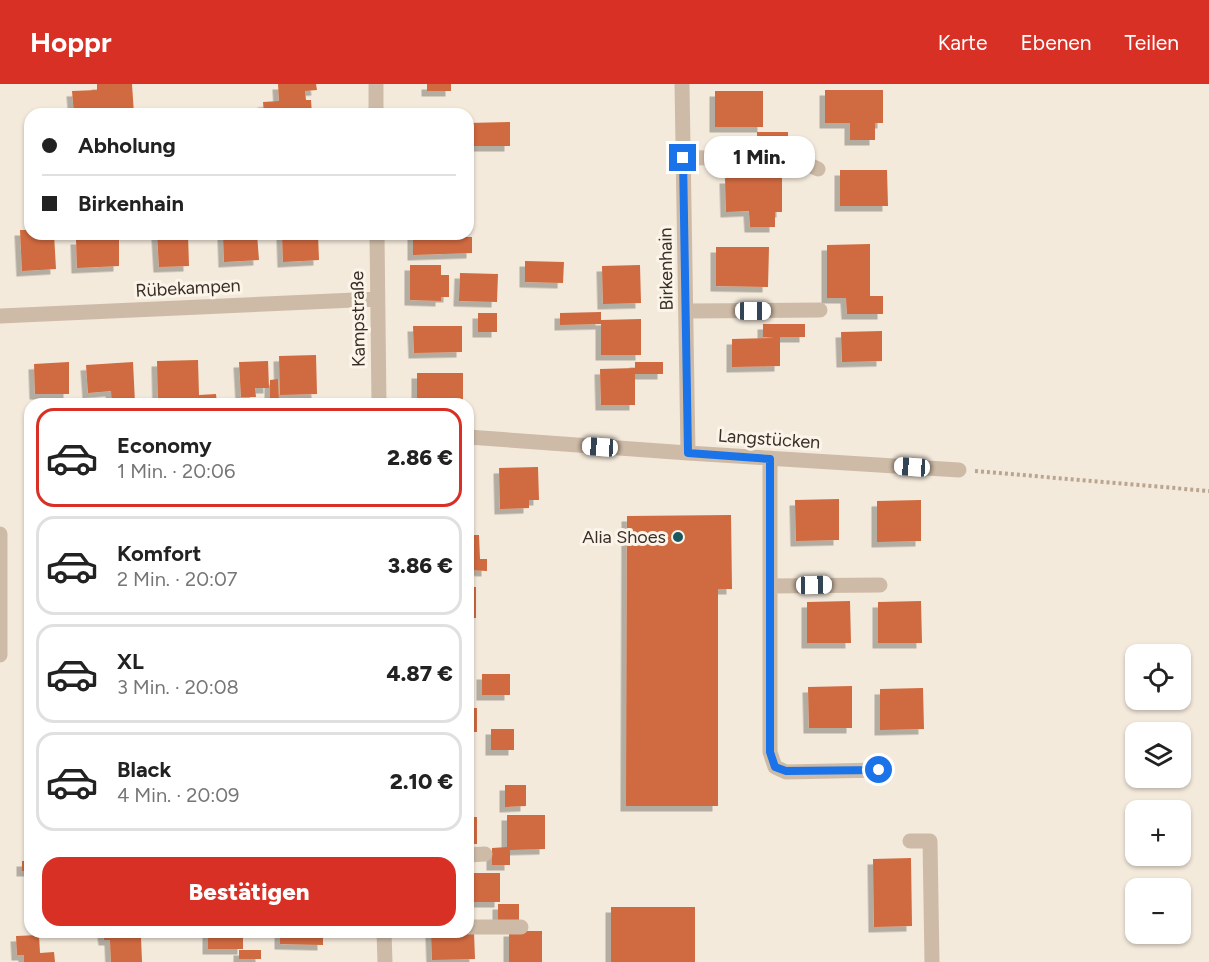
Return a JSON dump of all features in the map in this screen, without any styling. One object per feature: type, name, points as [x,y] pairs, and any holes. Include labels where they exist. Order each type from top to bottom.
[{"type":"street","points":[[376,84],[376,108]]},
{"type":"street","name":"Birkenhain","points":[[682,84],[688,453]]},
{"type":"street","points":[[683,158],[792,158],[818,169]]},
{"type":"street","name":"Kampstraße","points":[[377,240],[379,398]]},
{"type":"street","name":"Rübekampen","points":[[0,316],[377,299]]},
{"type":"street","points":[[686,311],[820,310]]},
{"type":"street","name":"Langstücken","points":[[474,437],[959,470]]},
{"type":"street","points":[[770,459],[770,752],[775,767],[786,771],[879,770]]},
{"type":"street","points":[[0,534],[0,655]]},
{"type":"street","points":[[770,586],[880,585]]},
{"type":"street","points":[[910,841],[930,841],[932,962]]},
{"type":"street","points":[[474,855],[485,854]]},
{"type":"street","points":[[474,927],[521,927]]},
{"type":"street","points":[[384,938],[385,962]]},
{"type":"path","points":[[959,470],[1209,491]]},
{"type":"building","points":[[97,84],[132,84],[134,108],[73,108],[72,91],[97,90]]},
{"type":"building","points":[[278,84],[316,84],[317,90],[305,91],[306,100],[311,100],[312,108],[264,108],[263,102],[279,101]]},
{"type":"building","points":[[427,84],[451,84],[451,91],[427,91]]},
{"type":"building","points":[[825,90],[883,90],[883,123],[875,123],[875,140],[850,140],[850,123],[825,123]]},
{"type":"building","points":[[715,91],[763,91],[763,127],[715,127]]},
{"type":"building","points":[[510,122],[510,146],[474,146],[474,123]]},
{"type":"building","points":[[757,132],[788,132],[788,149],[757,149]]},
{"type":"building","points":[[840,170],[887,170],[888,206],[840,206]]},
{"type":"building","points":[[725,178],[782,178],[782,212],[775,212],[775,227],[750,227],[749,211],[726,212]]},
{"type":"building","points":[[20,230],[24,230],[24,240],[54,240],[56,269],[22,271]]},
{"type":"building","points":[[76,240],[119,240],[119,266],[77,268]]},
{"type":"building","points":[[157,240],[188,240],[189,266],[159,267]]},
{"type":"building","points":[[223,240],[257,240],[259,260],[224,262]]},
{"type":"building","points":[[282,240],[318,240],[319,260],[283,262]]},
{"type":"building","points":[[413,240],[472,240],[472,253],[413,255]]},
{"type":"building","points":[[870,244],[870,296],[883,296],[883,314],[847,314],[846,298],[827,298],[827,245]]},
{"type":"building","points":[[716,247],[769,247],[768,287],[716,286]]},
{"type":"building","points":[[525,261],[564,262],[563,283],[525,282]]},
{"type":"building","points":[[410,265],[441,265],[441,275],[449,275],[449,297],[441,297],[441,301],[410,300]]},
{"type":"building","points":[[640,265],[641,303],[603,304],[602,266]]},
{"type":"building","points":[[460,273],[498,274],[497,302],[459,301]]},
{"type":"building","points":[[601,312],[601,320],[641,319],[641,355],[601,355],[601,324],[560,325],[560,313]]},
{"type":"building","points":[[478,313],[497,313],[497,332],[478,332]]},
{"type":"building","points":[[763,324],[805,324],[805,337],[780,337],[780,366],[732,367],[732,339],[775,338],[763,337]]},
{"type":"building","points":[[413,326],[462,326],[462,352],[414,353]]},
{"type":"building","points":[[882,331],[882,361],[842,362],[841,332]]},
{"type":"building","points":[[316,355],[317,394],[280,395],[279,356]]},
{"type":"building","points":[[198,360],[199,395],[216,394],[216,398],[158,398],[157,361]]},
{"type":"building","points":[[268,361],[269,388],[255,388],[256,397],[241,397],[239,362]]},
{"type":"building","points":[[69,362],[69,394],[35,394],[34,364]]},
{"type":"building","points":[[133,362],[135,398],[112,398],[111,391],[88,393],[86,365]]},
{"type":"building","points":[[635,362],[663,362],[663,374],[635,374],[635,405],[601,405],[600,369],[635,368]]},
{"type":"building","points":[[417,373],[463,373],[463,398],[417,398]]},
{"type":"building","points":[[278,379],[279,398],[270,398],[270,380]]},
{"type":"building","points":[[538,467],[539,500],[529,500],[529,508],[500,509],[499,468]]},
{"type":"building","points":[[839,499],[839,540],[796,541],[795,500]]},
{"type":"building","points":[[921,500],[921,541],[877,542],[877,501]]},
{"type":"building","points":[[731,515],[732,589],[718,589],[718,806],[626,806],[627,516]]},
{"type":"building","points":[[474,535],[479,535],[480,559],[487,559],[487,571],[474,570]]},
{"type":"building","points":[[474,587],[476,587],[476,618],[474,618]]},
{"type":"building","points":[[850,601],[851,643],[807,643],[807,602]]},
{"type":"building","points":[[921,601],[922,643],[878,643],[878,602]]},
{"type":"building","points":[[482,674],[510,674],[510,695],[482,695]]},
{"type":"building","points":[[852,686],[852,728],[809,728],[808,687]]},
{"type":"building","points":[[923,688],[924,729],[880,730],[880,689]]},
{"type":"building","points":[[474,708],[477,708],[477,732],[474,732]]},
{"type":"building","points":[[491,729],[514,729],[514,750],[491,750]]},
{"type":"building","points":[[505,785],[526,785],[526,806],[505,807]]},
{"type":"building","points":[[507,815],[545,815],[545,849],[510,850],[510,865],[492,865],[492,848],[507,847]]},
{"type":"building","points":[[474,817],[477,817],[477,844],[474,844]]},
{"type":"building","points":[[911,858],[912,926],[874,927],[873,859]]},
{"type":"building","points":[[474,873],[500,873],[500,902],[474,902]]},
{"type":"building","points":[[498,904],[519,904],[519,921],[498,921]]},
{"type":"building","points":[[611,907],[695,907],[695,962],[611,962]]},
{"type":"building","points":[[509,931],[542,931],[542,962],[509,962]]},
{"type":"building","points":[[474,932],[475,959],[432,960],[431,938],[474,938]]},
{"type":"building","points":[[16,936],[39,938],[40,953],[54,952],[55,962],[24,962],[24,955],[17,955]]},
{"type":"building","points":[[104,938],[141,938],[142,962],[111,962],[110,940],[104,940]]},
{"type":"building","points":[[208,938],[243,938],[243,949],[208,949]]},
{"type":"building","points":[[280,938],[323,938],[323,945],[280,944]]},
{"type":"building","points":[[239,950],[261,950],[261,959],[239,959]]},
{"type":"place","name":"Alia Shoes","points":[[678,537]]},
{"type":"route","points":[[683,158],[688,453],[770,459],[770,752],[775,767],[786,771],[879,770]]}]
